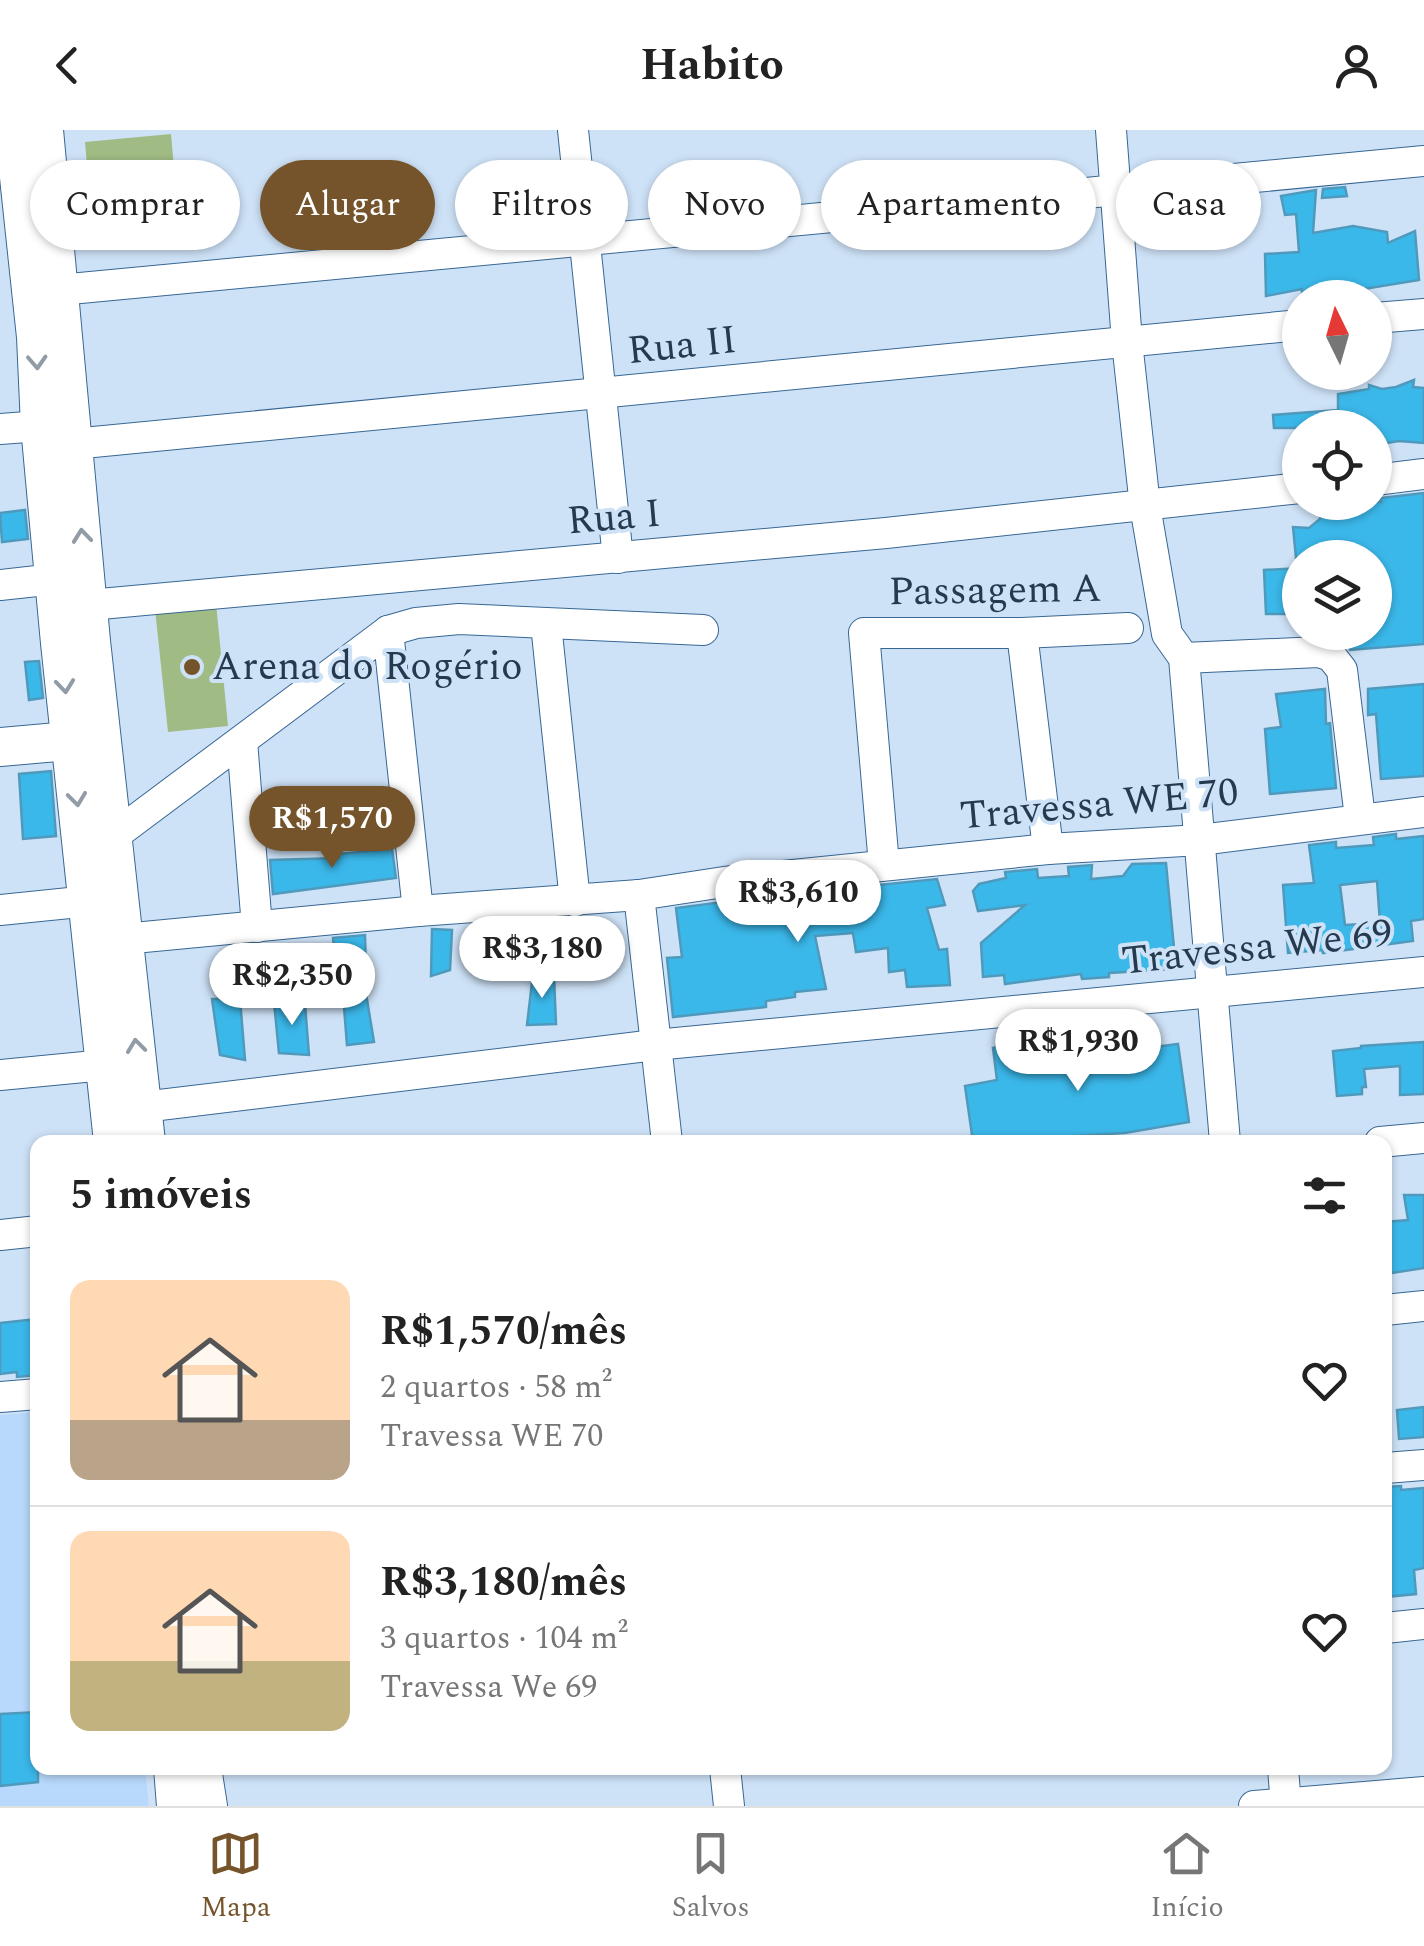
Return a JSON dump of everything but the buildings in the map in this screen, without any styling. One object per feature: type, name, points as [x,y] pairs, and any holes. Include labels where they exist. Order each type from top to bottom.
[{"type":"main road","points":[[42,130],[14,267],[36,337],[89,604],[87,739]]},
{"type":"main road","points":[[42,130],[60,290],[55,579],[87,739],[99,847],[123,940],[144,1125]]},
{"type":"main road","points":[[0,747],[87,739]]},
{"type":"main road","points":[[99,847],[89,901],[112,1135]]},
{"type":"main road","points":[[173,1775],[176,1806]]},
{"type":"main road","points":[[203,1775],[208,1806]]},
{"type":"street","points":[[573,130],[576,160]]},
{"type":"street","points":[[1111,130],[1126,342],[1145,506],[1166,634],[1184,658],[1224,1135]]},
{"type":"street","points":[[628,237],[1424,161]]},
{"type":"street","points":[[60,290],[488,250]]},
{"type":"street","points":[[585,250],[618,558]]},
{"type":"street","points":[[1392,317],[1424,314]]},
{"type":"street","name":"Rua II","points":[[0,430],[56,435],[601,394],[1282,327]]},
{"type":"street","points":[[1392,478],[1424,474]]},
{"type":"street","name":"Rua I","points":[[89,604],[618,558],[1282,490]]},
{"type":"street","points":[[0,585],[55,579]]},
{"type":"street","points":[[99,847],[388,632],[437,620],[702,630]]},
{"type":"street","points":[[546,624],[575,901]]},
{"type":"street","name":"Passagem A","points":[[884,865],[864,633],[1128,628]]},
{"type":"street","points":[[388,632],[418,910]]},
{"type":"street","points":[[1022,633],[1048,850]]},
{"type":"street","points":[[1184,658],[1319,652],[1331,656],[1342,670],[1360,818]]},
{"type":"street","points":[[242,741],[256,927]]},
{"type":"street","name":"Travessa WE 70","points":[[123,940],[418,910],[639,895],[884,865],[1200,840],[1424,812]]},
{"type":"street","points":[[639,895],[666,1135]]},
{"type":"street","points":[[0,910],[89,901]]},
{"type":"street","name":"Travessa We 69","points":[[144,1125],[655,1045],[1424,972]]},
{"type":"street","points":[[0,1074],[106,1065]]},
{"type":"street","points":[[1392,1141],[1424,1138]]},
{"type":"street","points":[[0,1235],[30,1232]]},
{"type":"street","points":[[1392,1309],[1424,1306]]},
{"type":"street","points":[[0,1397],[30,1395]]},
{"type":"street","points":[[1392,1467],[1424,1464]]},
{"type":"street","points":[[1392,1627],[1424,1624]]},
{"type":"street","points":[[726,1775],[729,1806]]},
{"type":"street","points":[[1284,1775],[1286,1805]]},
{"type":"street","points":[[1254,1806],[1424,1792]]},
{"type":"shaded area","points":[[30,1413],[30,1775],[146,1775],[149,1806],[0,1806],[0,1415]]},
{"type":"green space","points":[[171,134],[173,160],[87,160],[85,142]]},
{"type":"green space","name":"Arena do Rogério","points":[[216,603],[228,726],[168,732],[155,609]]},
{"type":"place","name":"Arena do Rogério","points":[[192,667]]}]
